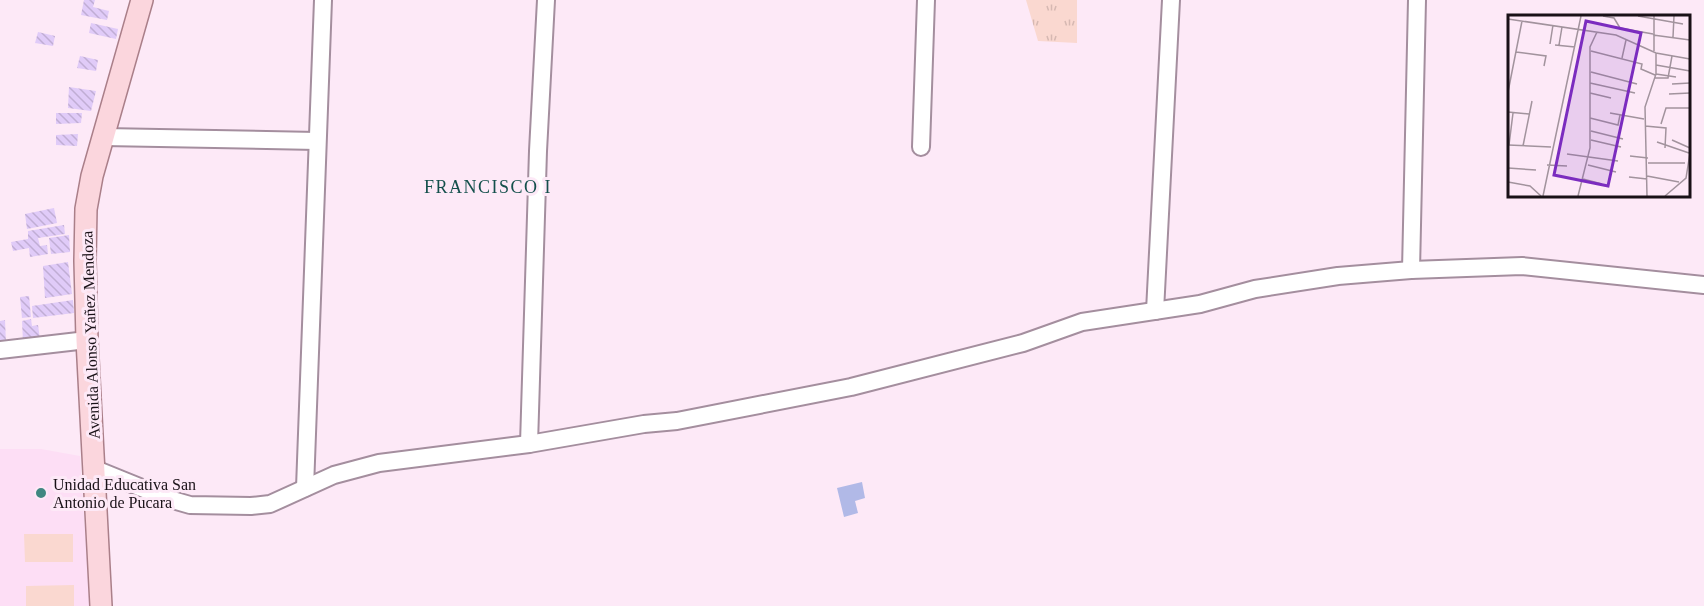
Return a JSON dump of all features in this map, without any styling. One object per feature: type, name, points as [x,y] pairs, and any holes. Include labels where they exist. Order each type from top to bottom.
[{"type":"main road","name":"Avenida Alonso Yañez Mendoza","points":[[101,606],[87,340],[86,209],[92,176],[142,0]]},
{"type":"street","points":[[305,488],[323,0]]},
{"type":"street","points":[[529,444],[538,151],[546,0]]},
{"type":"street","points":[[921,147],[926,0]]},
{"type":"street","points":[[1155,311],[1171,0]]},
{"type":"street","points":[[1410,270],[1417,0]]},
{"type":"street","points":[[104,137],[317,141]]},
{"type":"street","points":[[95,469],[169,499],[190,505],[270,504],[334,475],[379,463],[529,444],[644,424],[677,421],[851,387],[1023,343],[1082,322],[1200,304],[1255,289],[1338,276],[1410,270],[1522,266],[1704,285]]},
{"type":"street","points":[[0,350],[87,340]]},
{"type":"shaded area","name":"Unidad Educativa San Antonio de Pucara","points":[[0,449],[41,449],[80,456],[90,606],[0,606]]},
{"type":"green space","points":[[1026,0],[1077,0],[1077,43],[1038,41]]},
{"type":"green space","points":[[24,534],[73,534],[73,562],[25,562]]},
{"type":"green space","points":[[74,585],[74,606],[26,606],[26,586]]},
{"type":"water","points":[[862,482],[865,498],[855,501],[858,513],[844,517],[837,488]]},
{"type":"building","points":[[84,0],[95,0],[93,7],[109,11],[107,20],[81,15]]},
{"type":"building","points":[[91,23],[118,29],[116,39],[89,33]]},
{"type":"building","points":[[38,32],[55,36],[53,46],[35,43]]},
{"type":"building","points":[[80,56],[98,60],[96,71],[77,68]]},
{"type":"building","points":[[69,87],[96,91],[91,111],[68,108]]},
{"type":"building","points":[[56,113],[82,113],[81,123],[56,124]]},
{"type":"building","points":[[78,134],[77,146],[56,145],[56,135]]},
{"type":"building","points":[[54,208],[57,223],[27,229],[25,214]]},
{"type":"building","points":[[64,225],[65,234],[38,238],[40,246],[47,245],[48,254],[30,257],[29,248],[13,251],[11,242],[28,239],[28,231]]},
{"type":"building","points":[[69,235],[70,252],[51,254],[49,238]]},
{"type":"building","points":[[68,262],[72,294],[45,298],[43,266]]},
{"type":"building","points":[[29,296],[31,317],[22,318],[20,297]]},
{"type":"building","points":[[73,300],[74,313],[33,318],[32,306]]},
{"type":"building","points":[[31,319],[32,326],[38,325],[40,339],[23,342],[22,321]]},
{"type":"building","points":[[5,320],[6,343],[0,343],[0,321]]},
{"type":"place","name":"Unidad Educativa San Antonio de Pucara","points":[[41,493]]},
{"type":"district","name":"FRANCISCO I","points":[[488,187]]}]
